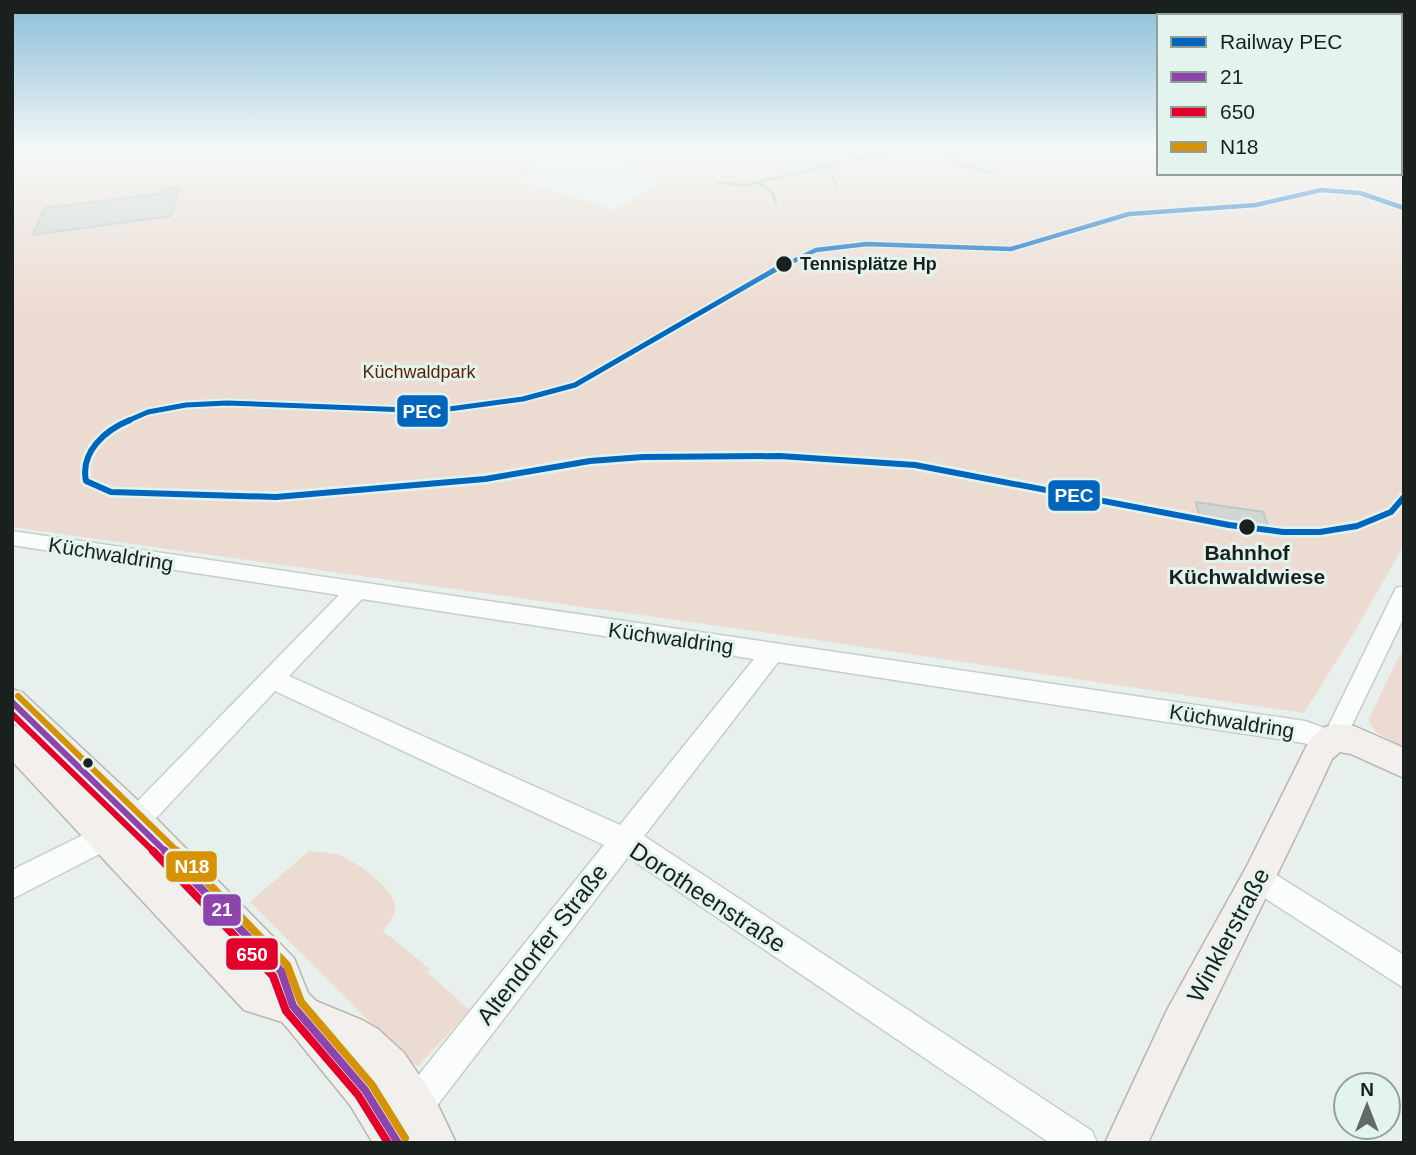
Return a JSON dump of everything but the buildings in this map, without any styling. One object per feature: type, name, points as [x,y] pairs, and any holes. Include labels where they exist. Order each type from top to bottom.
[{"type":"main road","points":[[12,702],[122,829]]},
{"type":"main road","points":[[12,738],[122,829],[281,971],[298,1011],[365,1090],[398,1143]]},
{"type":"main road","points":[[1335,739],[1354,740],[1404,764]]},
{"type":"main road","name":"Winklerstraße","points":[[1126,1143],[1181,1024],[1259,878],[1296,796],[1321,748],[1335,739]]},
{"type":"main road","points":[[298,1011],[348,1034],[368,1047],[401,1080],[435,1143]]},
{"type":"street","name":"Küchwaldring","points":[[12,538],[1306,732],[1335,739]]},
{"type":"street","points":[[12,885],[122,829],[356,591]]},
{"type":"street","points":[[1335,739],[1404,594]]},
{"type":"street","name":"Altendorfer Straße","points":[[416,1104],[772,653]]},
{"type":"street","name":"Dorotheenstraße","points":[[271,679],[644,850],[1080,1143]]},
{"type":"street","points":[[1259,878],[1404,974]]},
{"type":"green space","name":"Küchwaldpark","points":[[12,204],[595,204],[615,210],[625,204],[1404,204],[1404,545],[1304,713],[783,635],[12,527]]},
{"type":"green space","points":[[1400,654],[1404,656],[1404,748],[1376,732],[1368,720]]},
{"type":"green space","points":[[309,851],[341,856],[365,870],[382,885],[389,892],[395,907],[393,917],[383,931],[430,969],[427,972],[470,1010],[418,1066],[412,1064],[250,902]]},
{"type":"rail line","name":"PEC","points":[[1261,204],[1129,214],[1011,249],[867,244],[816,250],[784,264],[575,385],[523,399],[452,410],[399,411],[227,403],[186,405],[148,412],[117,425],[92,448],[84,469],[86,481],[111,492],[276,497],[485,479],[590,461],[643,457],[780,456],[915,465],[1229,525],[1283,532],[1320,532],[1357,526],[1391,512],[1404,497]]},
{"type":"rail line","name":"PEC","points":[[1392,204],[1404,208]]},
{"type":"transit line","name":"N18","points":[[18,696],[142,815],[287,965],[301,1002],[372,1085],[405,1138]]},
{"type":"transit line","name":"21","points":[[12,702],[136,821],[281,971],[293,1006],[365,1090],[398,1143]]},
{"type":"transit line","name":"650","points":[[12,714],[130,827],[273,976],[286,1011],[358,1095],[388,1143]]},
{"type":"place","name":"Tennisplätze Hp","points":[[784,264]]},
{"type":"place","name":"Bahnhof Küchwaldwiese","points":[[1247,527]]}]
